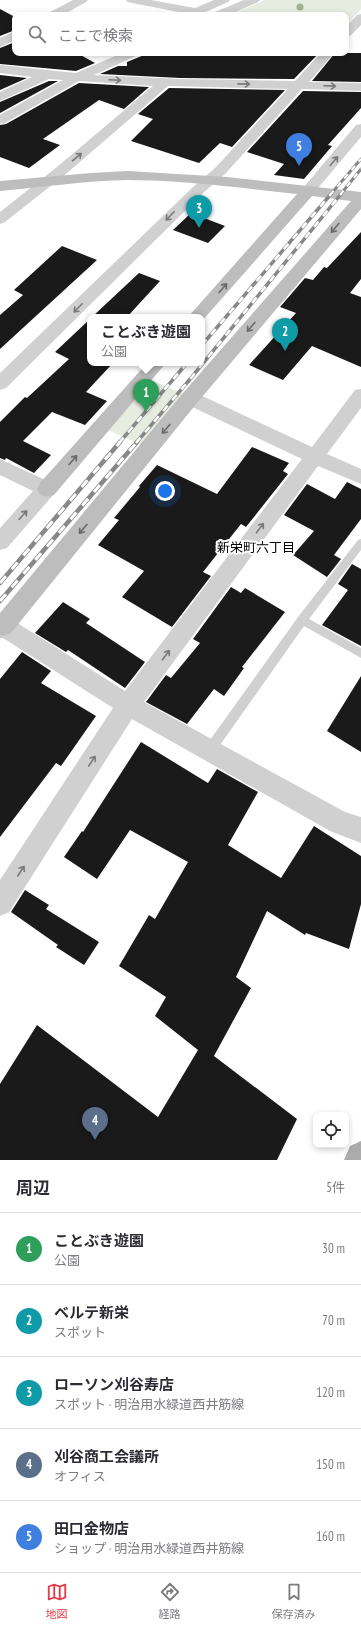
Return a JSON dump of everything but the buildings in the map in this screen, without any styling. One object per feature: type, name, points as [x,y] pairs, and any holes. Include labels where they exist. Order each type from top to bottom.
[{"type":"street","points":[[60,12],[82,0]]},
{"type":"street","points":[[132,0],[187,12]]},
{"type":"street","points":[[200,12],[224,0]]},
{"type":"street","points":[[202,12],[238,0]]},
{"type":"street","points":[[226,12],[254,0]]},
{"type":"street","points":[[349,30],[361,18]]},
{"type":"street","points":[[0,43],[12,37]]},
{"type":"street","points":[[0,109],[61,77],[108,56]]},
{"type":"street","points":[[0,120],[76,78],[125,56]]},
{"type":"street","points":[[0,384],[198,190],[209,181],[325,56]]},
{"type":"street","points":[[0,97],[71,64]]},
{"type":"street","points":[[0,69],[44,76],[76,78],[361,88]]},
{"type":"street","points":[[0,219],[47,182],[165,82]]},
{"type":"street","points":[[200,314],[308,191],[361,128]]},
{"type":"street","points":[[0,186],[103,177],[145,176],[308,191],[361,198]]},
{"type":"street","points":[[361,198],[190,398],[1,627],[128,705],[209,751],[339,822],[361,830]]},
{"type":"street","points":[[0,542],[154,366]]},
{"type":"street","points":[[0,903],[128,705],[361,394]]},
{"type":"street","points":[[190,398],[314,456],[361,476]]},
{"type":"street","points":[[0,466],[47,489]]},
{"type":"lane","points":[[209,751],[302,620],[361,543]]},
{"type":"lane","points":[[302,620],[361,653]]},
{"type":"shaded area","points":[[265,0],[361,0],[361,9],[349,22],[349,12],[237,12]]},
{"type":"shaded area","points":[[150,380],[184,394],[142,445],[108,430]]},
{"type":"railway","points":[[330,195],[361,159]]},
{"type":"railway","points":[[340,195],[361,169]]},
{"type":"railway","points":[[205,341],[331,194]]},
{"type":"railway","points":[[205,361],[341,194]]},
{"type":"railway","points":[[119,443],[184,366]]},
{"type":"railway","points":[[136,443],[201,366]]},
{"type":"railway","points":[[0,583],[120,442]]},
{"type":"railway","points":[[0,601],[137,442]]},
{"type":"place","name":"田口金物店","points":[[299,166]]},
{"type":"place","name":"ローソン刈谷寿店","points":[[199,228]]},
{"type":"place","name":"ベルテ新栄","points":[[285,351]]},
{"type":"place","name":"ことぶき遊園","points":[[146,412]]},
{"type":"place","name":"刈谷商工会議所","points":[[95,1140]]},
{"type":"district","name":"新栄町六丁目","points":[[256,547]]}]
